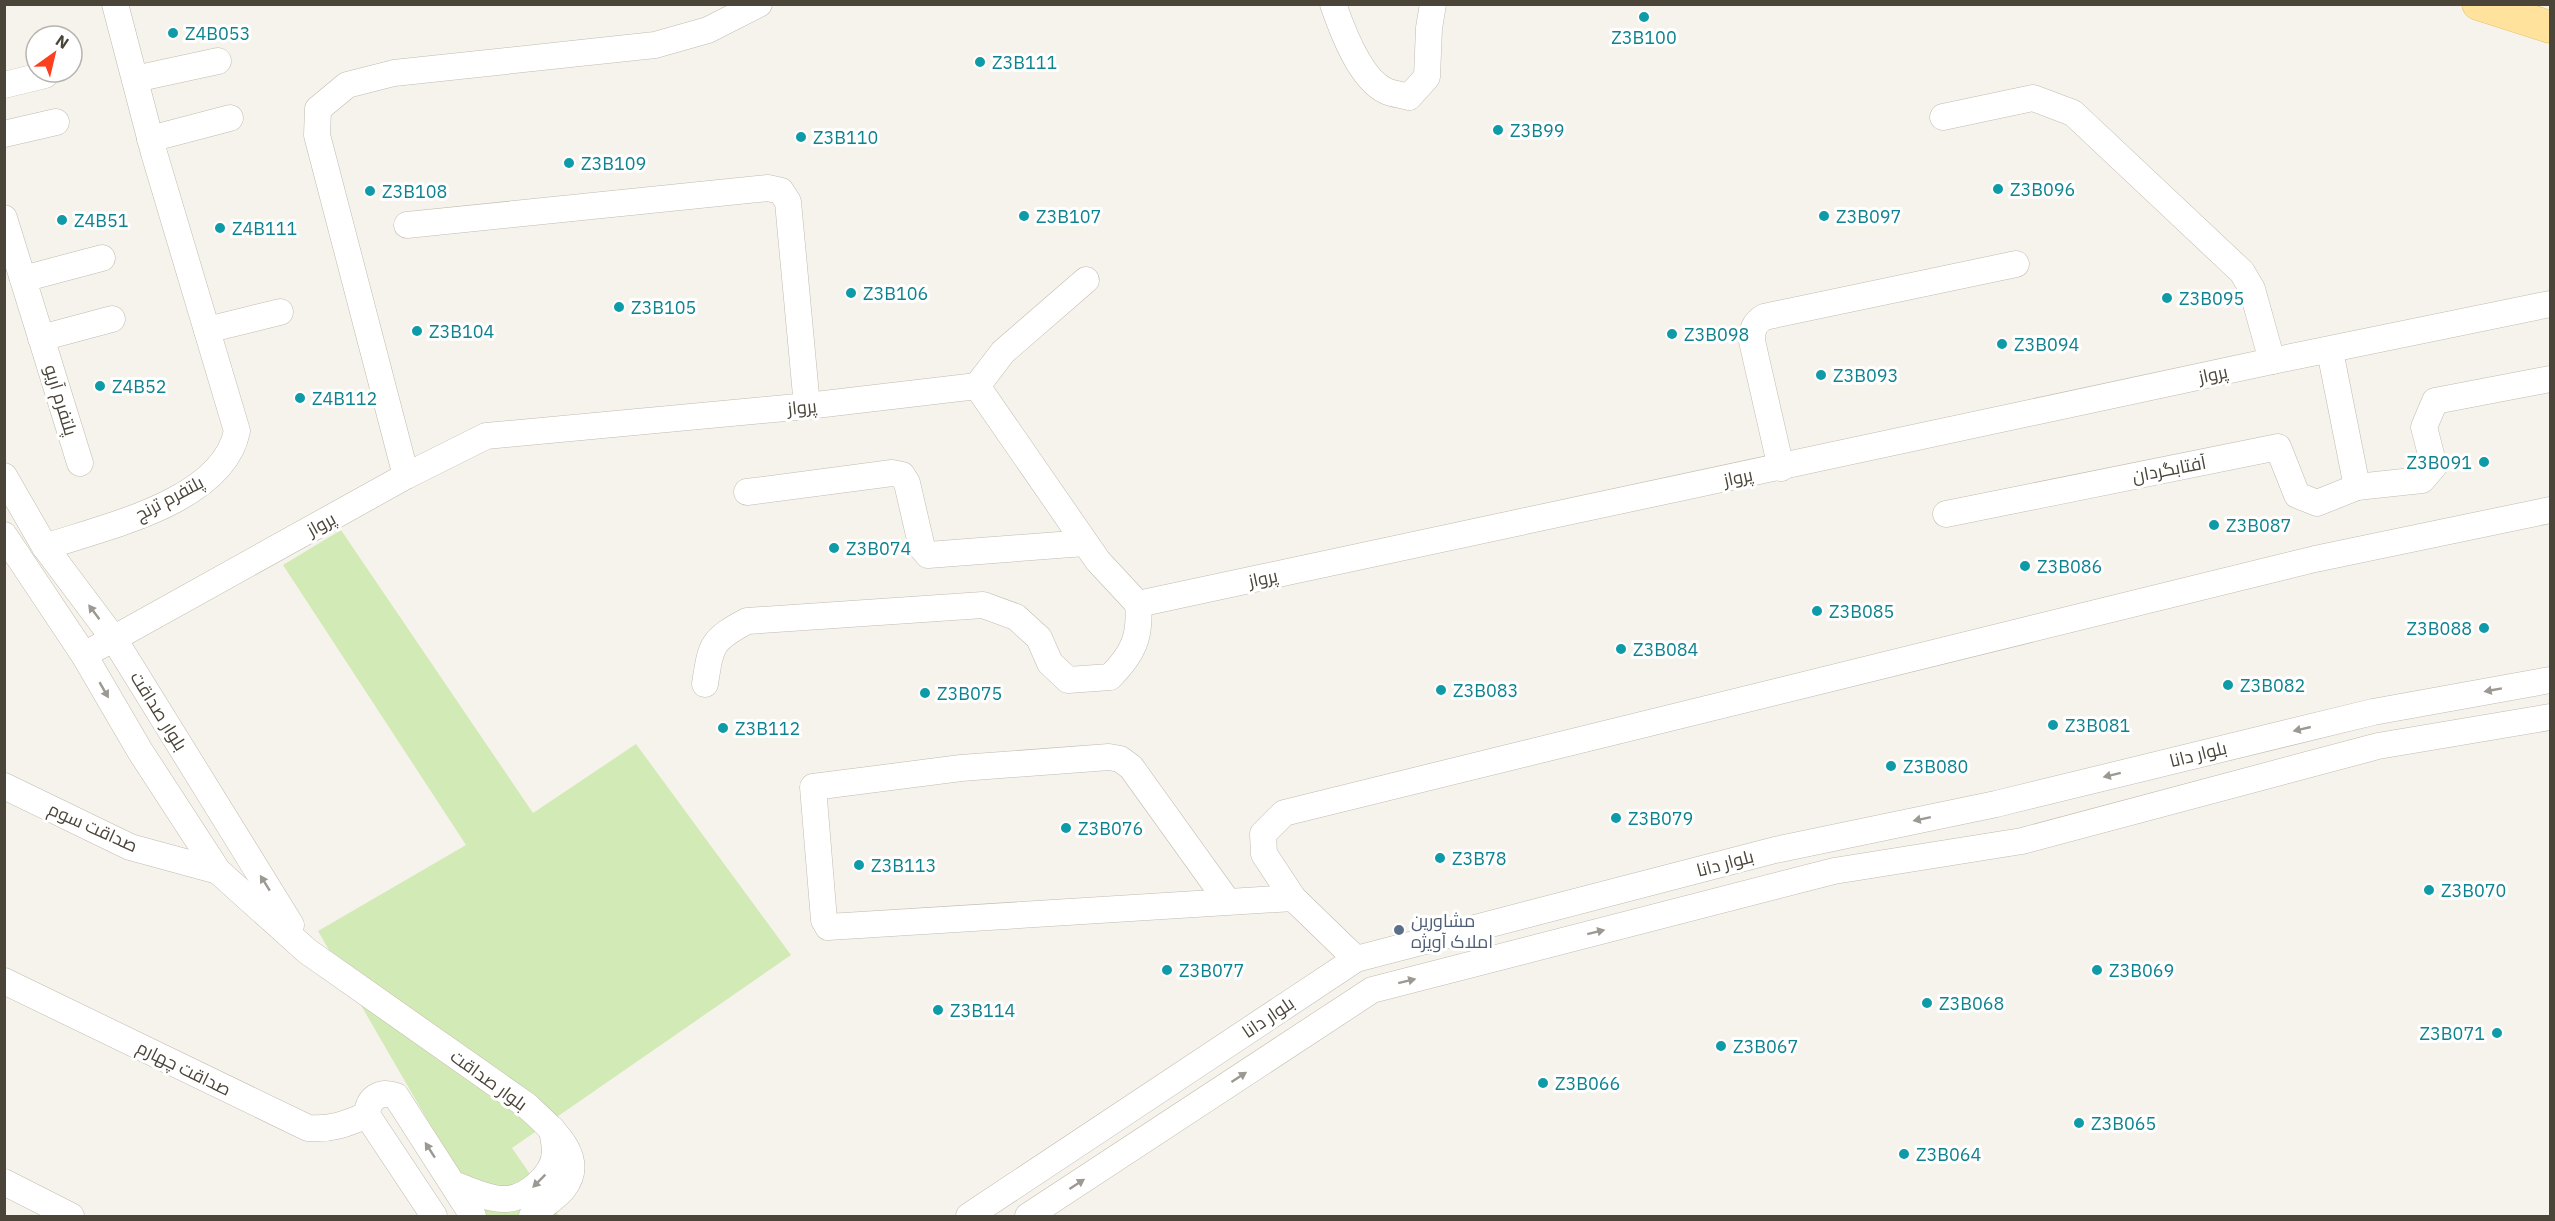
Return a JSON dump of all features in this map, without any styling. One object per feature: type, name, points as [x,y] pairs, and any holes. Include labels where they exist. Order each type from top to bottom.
[{"type":"main road","points":[[2478,4],[2550,27]]},
{"type":"street","name":"پلتفرم ترنج","points":[[45,547],[145,513],[200,484],[226,460],[234,447],[237,431],[150,139],[115,4]]},
{"type":"street","points":[[406,476],[317,135],[318,109],[347,85],[394,73],[656,45],[708,30],[759,4]]},
{"type":"street","points":[[1333,4],[1345,38],[1371,81],[1386,91],[1409,97],[1427,77],[1429,28],[1433,4]]},
{"type":"street","points":[[135,80],[218,61]]},
{"type":"street","points":[[4,85],[24,80]]},
{"type":"street","points":[[1943,117],[2033,98],[2073,113],[2242,272],[2252,290],[2272,361]]},
{"type":"street","points":[[150,139],[230,118]]},
{"type":"street","points":[[4,134],[56,122]]},
{"type":"street","points":[[407,225],[768,188],[781,191],[788,202],[807,406]]},
{"type":"street","name":"پلتفرم آریو","points":[[4,218],[80,463]]},
{"type":"street","points":[[23,279],[102,258]]},
{"type":"street","points":[[1781,468],[1752,341],[1757,321],[1764,317],[2016,264]]},
{"type":"street","points":[[705,684],[711,649],[725,633],[747,621],[982,605],[1017,617],[1039,638],[1050,663],[1068,680],[1110,677],[1128,660],[1140,627],[1138,604],[1098,561],[977,386],[1003,352],[1086,280]]},
{"type":"street","name":"پرواز","points":[[1138,604],[2272,361],[2330,351],[2550,304]]},
{"type":"street","points":[[207,330],[280,312]]},
{"type":"street","points":[[41,338],[112,319]]},
{"type":"street","points":[[2330,351],[2357,487]]},
{"type":"street","name":"آفتابگردان","points":[[1946,514],[2278,447],[2297,495],[2317,502],[2357,487],[2422,480],[2434,466],[2424,427],[2434,401],[2550,379]]},
{"type":"street","name":"پرواز","points":[[84,656],[406,476],[486,436],[807,406],[977,386]]},
{"type":"street","points":[[747,492],[892,473],[902,475],[907,483],[922,548],[928,555],[1085,543]]},
{"type":"street","name":"بلوار صداقت","points":[[4,476],[45,547],[114,639],[307,951]]},
{"type":"street","points":[[1356,959],[1293,898],[1264,854],[1263,834],[1284,813],[2314,559],[2550,510]]},
{"type":"street","name":"بلوار صداقت","points":[[4,535],[84,656],[140,751],[218,870],[307,951],[389,1011],[481,1072],[552,1129],[567,1148],[573,1165],[562,1191],[532,1216]]},
{"type":"street","name":"بلوار دانا","points":[[969,1216],[1356,959],[1775,850],[1996,804],[2373,712],[2550,680]]},
{"type":"street","name":"بلوار دانا","points":[[1028,1216],[1372,990],[1834,871],[2022,841],[2378,746],[2550,717]]},
{"type":"street","points":[[1228,902],[1131,767],[1120,759],[1109,757],[961,768],[813,787],[824,920],[828,927],[1293,898]]},
{"type":"street","name":"صداقت سوم","points":[[4,786],[130,847],[218,870]]},
{"type":"street","name":"صداقت چهارم","points":[[4,981],[308,1128],[326,1130],[344,1125],[367,1114]]},
{"type":"street","points":[[434,1216],[367,1114],[368,1106],[373,1098],[381,1094],[396,1096],[473,1216]]},
{"type":"street","points":[[453,1184],[501,1200],[521,1196],[539,1183],[551,1168],[555,1154],[552,1129]]},
{"type":"street","points":[[4,1182],[71,1216]]},
{"type":"green space","points":[[341,530],[533,813],[636,744],[791,955],[512,1148],[559,1216],[483,1216],[318,931],[466,845],[283,565]]},
{"type":"place","name":"Z3B100","points":[[1644,17]]},
{"type":"place","name":"Z4B053","points":[[173,33]]},
{"type":"place","name":"Z3B111","points":[[980,62]]},
{"type":"place","name":"Z3B99","points":[[1498,130]]},
{"type":"place","name":"Z3B110","points":[[801,137]]},
{"type":"place","name":"Z3B109","points":[[569,163]]},
{"type":"place","name":"Z3B096","points":[[1998,189]]},
{"type":"place","name":"Z3B108","points":[[370,191]]},
{"type":"place","name":"Z3B107","points":[[1024,216]]},
{"type":"place","name":"Z3B097","points":[[1824,216]]},
{"type":"place","name":"Z4B51","points":[[62,220]]},
{"type":"place","name":"Z4B111","points":[[220,228]]},
{"type":"place","name":"Z3B106","points":[[851,293]]},
{"type":"place","name":"Z3B095","points":[[2167,298]]},
{"type":"place","name":"Z3B105","points":[[619,307]]},
{"type":"place","name":"Z3B104","points":[[417,331]]},
{"type":"place","name":"Z3B098","points":[[1672,334]]},
{"type":"place","name":"Z3B094","points":[[2002,344]]},
{"type":"place","name":"Z3B093","points":[[1821,375]]},
{"type":"place","name":"Z4B52","points":[[100,386]]},
{"type":"place","name":"Z4B112","points":[[300,398]]},
{"type":"place","name":"Z3B091","points":[[2484,462]]},
{"type":"place","name":"Z3B087","points":[[2214,525]]},
{"type":"place","name":"Z3B074","points":[[834,548]]},
{"type":"place","name":"Z3B086","points":[[2025,566]]},
{"type":"place","name":"Z3B085","points":[[1817,611]]},
{"type":"place","name":"Z3B088","points":[[2484,628]]},
{"type":"place","name":"Z3B084","points":[[1621,649]]},
{"type":"place","name":"Z3B082","points":[[2228,685]]},
{"type":"place","name":"Z3B083","points":[[1441,690]]},
{"type":"place","name":"Z3B075","points":[[925,693]]},
{"type":"place","name":"Z3B081","points":[[2053,725]]},
{"type":"place","name":"Z3B112","points":[[723,728]]},
{"type":"place","name":"Z3B080","points":[[1891,766]]},
{"type":"place","name":"Z3B079","points":[[1616,818]]},
{"type":"place","name":"Z3B076","points":[[1066,828]]},
{"type":"place","name":"Z3B78","points":[[1440,858]]},
{"type":"place","name":"Z3B113","points":[[859,865]]},
{"type":"place","name":"Z3B070","points":[[2429,890]]},
{"type":"place","name":"مشاورین املاک آویژه","points":[[1399,930]]},
{"type":"place","name":"Z3B077","points":[[1167,970]]},
{"type":"place","name":"Z3B069","points":[[2097,970]]},
{"type":"place","name":"Z3B068","points":[[1927,1003]]},
{"type":"place","name":"Z3B114","points":[[938,1010]]},
{"type":"place","name":"Z3B071","points":[[2497,1033]]},
{"type":"place","name":"Z3B067","points":[[1721,1046]]},
{"type":"place","name":"Z3B066","points":[[1543,1083]]},
{"type":"place","name":"Z3B065","points":[[2079,1123]]},
{"type":"place","name":"Z3B064","points":[[1904,1154]]}]
